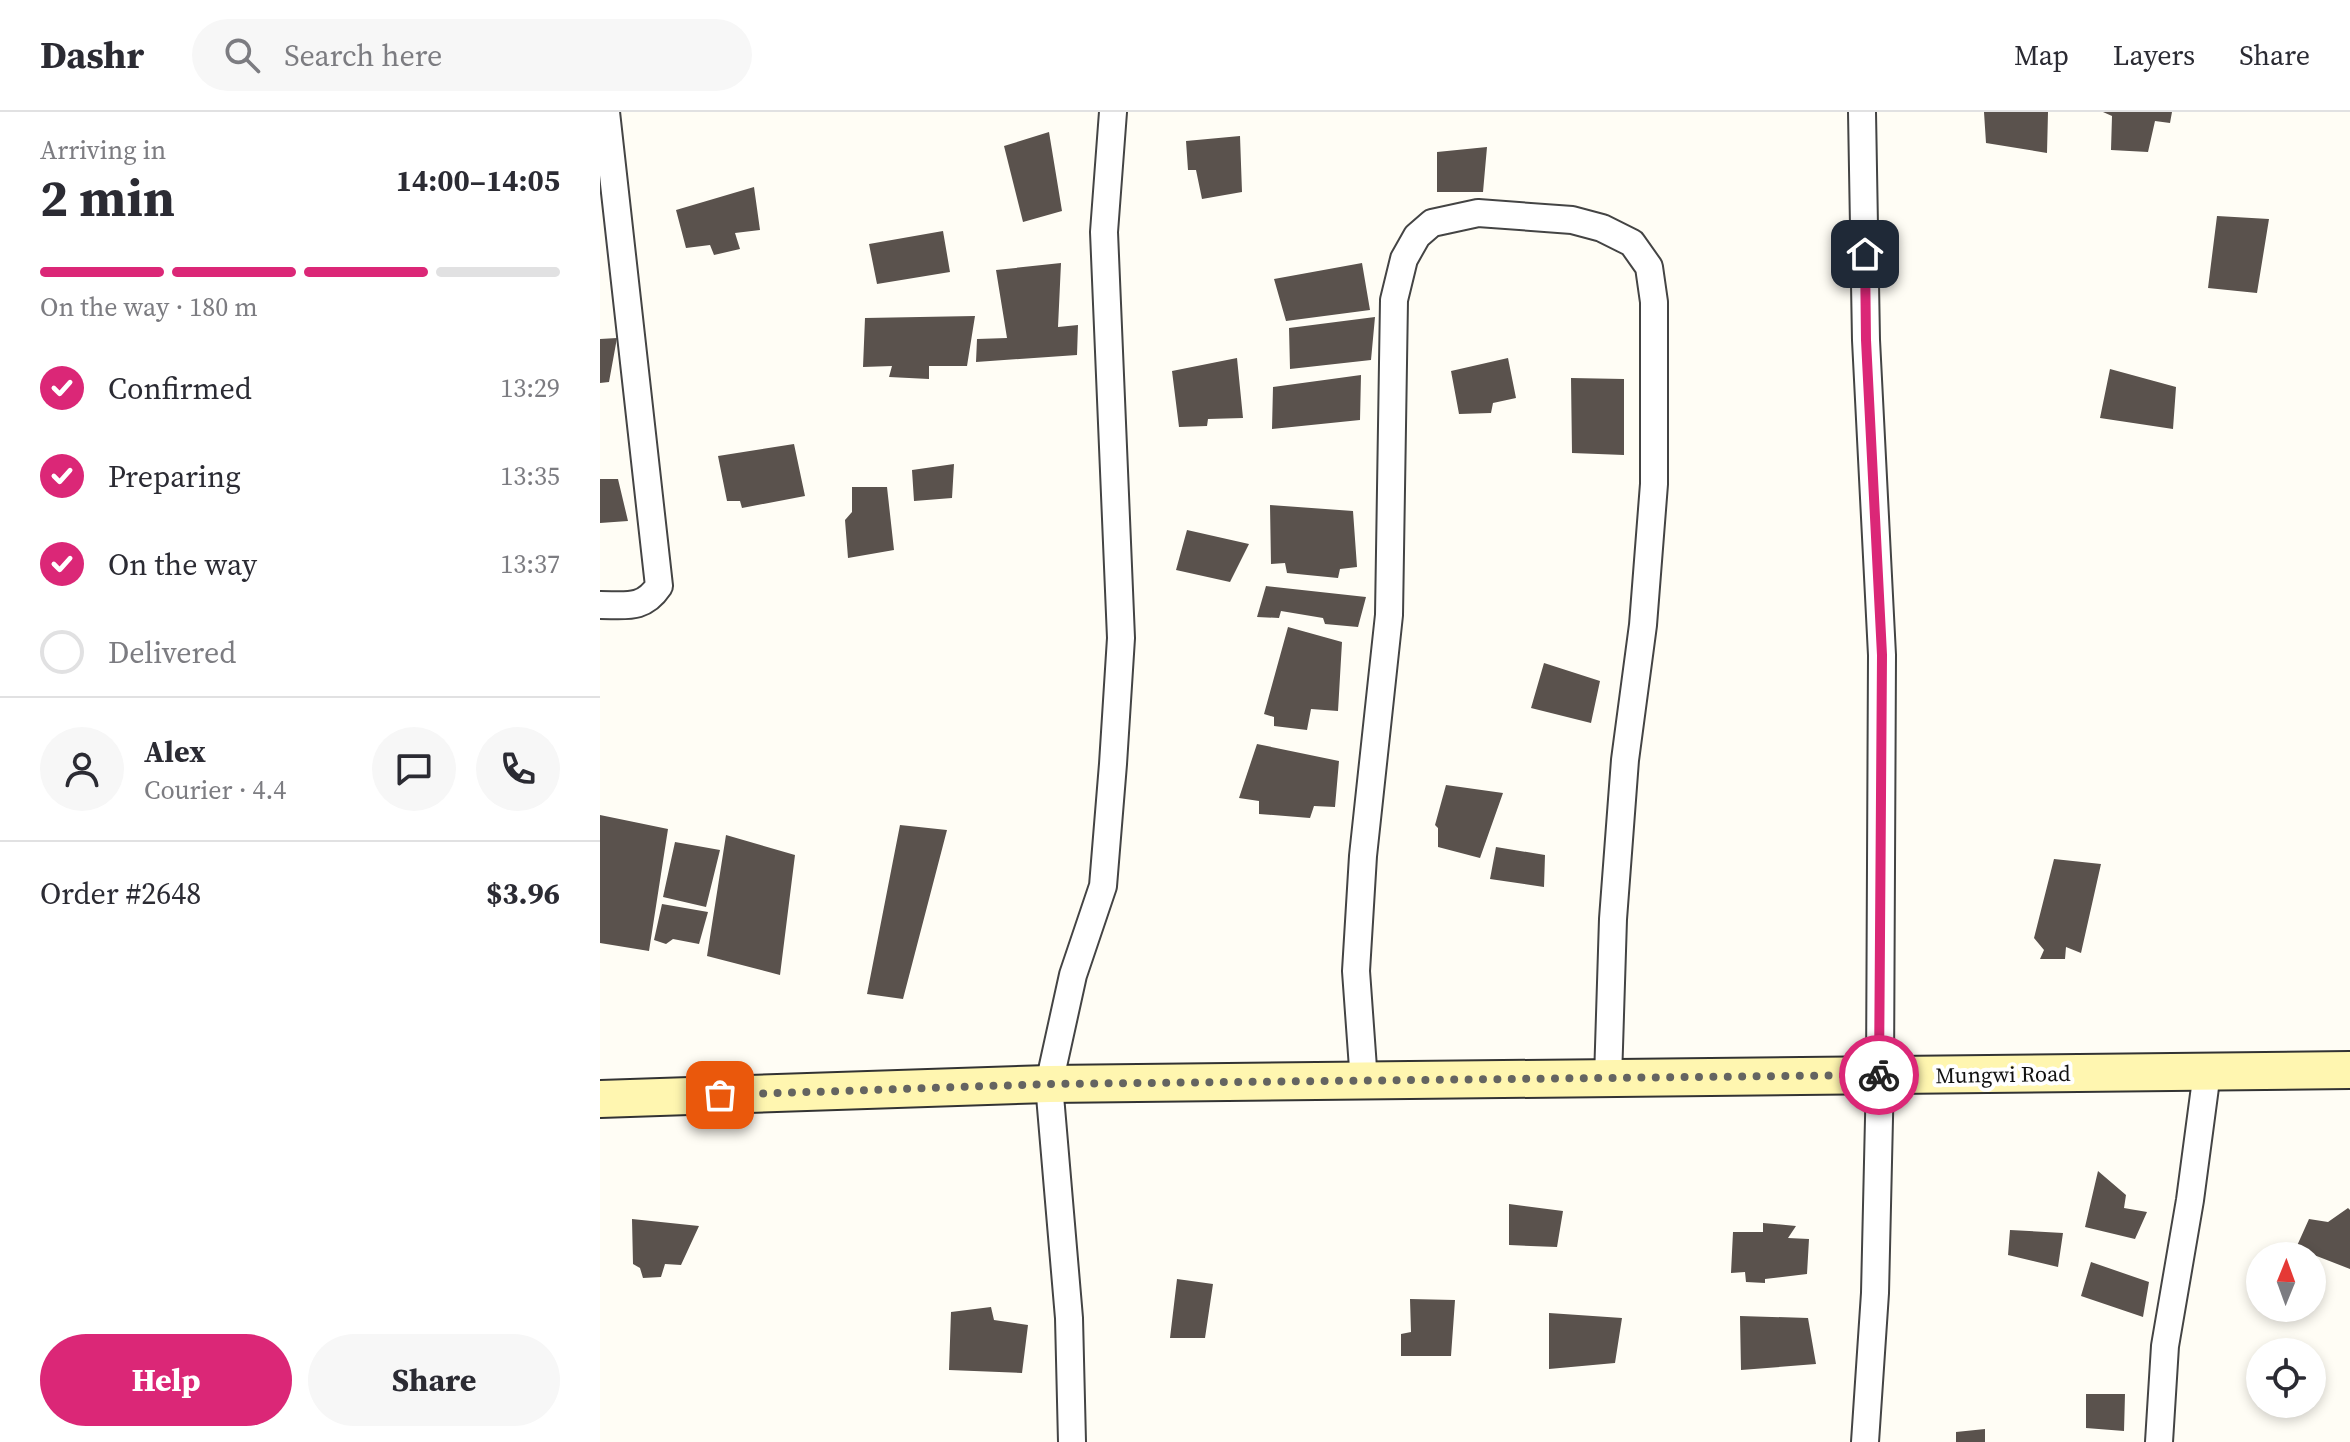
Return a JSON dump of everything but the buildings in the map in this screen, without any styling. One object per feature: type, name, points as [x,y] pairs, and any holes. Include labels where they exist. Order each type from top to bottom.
[{"type":"main road","name":"Mungwi Road","points":[[600,1099],[1049,1084],[2350,1070]]},
{"type":"street","points":[[600,605],[637,605],[650,599],[659,586],[606,112]]},
{"type":"street","points":[[1072,1442],[1069,1318],[1049,1084],[1073,975],[1103,886],[1113,764],[1121,638],[1104,232],[1113,112]]},
{"type":"street","points":[[1862,112],[1866,340],[1882,655],[1880,1075],[1875,1293],[1865,1442]]},
{"type":"street","points":[[1364,1082],[1356,971],[1363,856],[1389,615],[1394,300],[1404,259],[1417,236],[1432,223],[1478,213],[1572,220],[1602,228],[1632,243],[1649,267],[1654,302],[1654,484],[1643,625],[1625,760],[1613,919],[1608,1079]]},
{"type":"street","points":[[2159,1442],[2165,1346],[2190,1200],[2207,1072]]},
{"type":"way so far","points":[[720,1095],[1049,1084],[1879,1075]]},
{"type":"route","points":[[1865,254],[1866,340],[1882,655],[1879,1075]]}]
